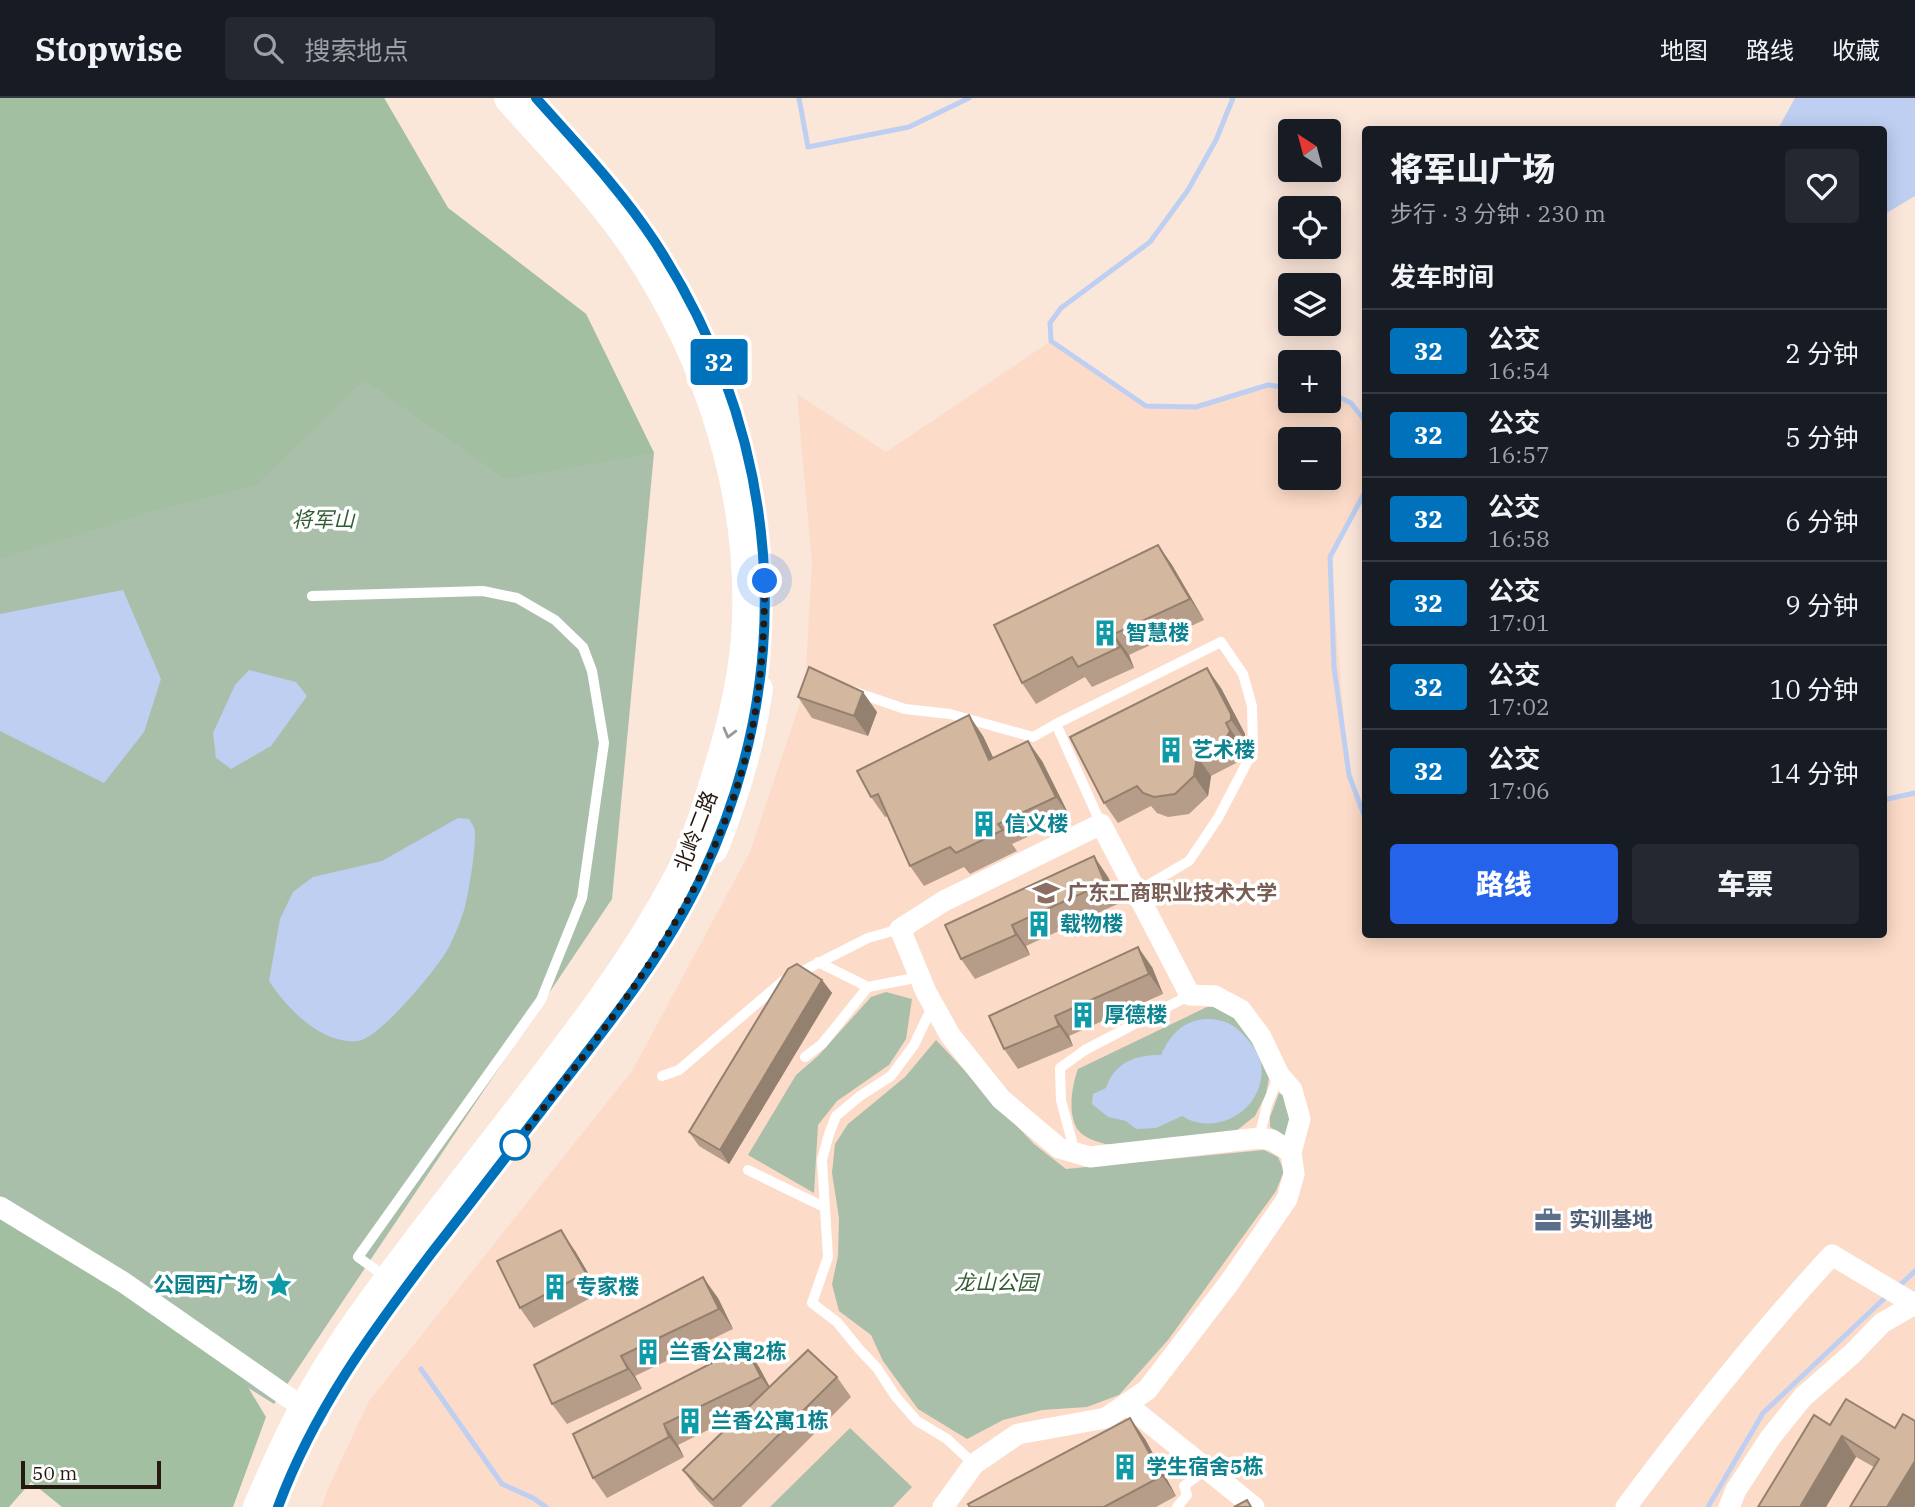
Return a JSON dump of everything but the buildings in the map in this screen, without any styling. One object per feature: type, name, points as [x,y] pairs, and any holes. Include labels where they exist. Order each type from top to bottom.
[{"type":"street","name":"北岭二路","points":[[397,1284],[600,1003],[661,909],[683,869],[705,815],[734,714],[746,638],[747,597],[740,515],[723,433],[696,359],[669,303],[635,246],[593,191],[509,98]]},
{"type":"street","name":"北岭二路","points":[[258,1507],[311,1413],[357,1322],[397,1284],[626,999],[682,913],[702,875],[735,792],[746,755],[760,679],[764,616],[763,547],[753,478],[741,423],[717,356],[685,293],[648,232],[536,98]]},
{"type":"street","points":[[943,1507],[974,1464],[1018,1433],[1106,1418],[1147,1390],[1229,1283],[1287,1199],[1294,1174],[1290,1152],[1300,1119],[1292,1090],[1279,1075],[1261,1037],[1241,1010],[1215,996],[1190,995],[1101,824],[944,901],[900,929],[933,1005],[950,1035],[1001,1099],[1059,1148],[1090,1157],[1259,1138],[1272,1140],[1290,1152]]},
{"type":"street","points":[[0,1207],[123,1282],[311,1413]]},
{"type":"street","points":[[1626,1507],[1702,1406],[1832,1255],[1914,1304]]},
{"type":"street","points":[[1729,1507],[1736,1490],[1770,1438],[1803,1397],[1852,1354],[1882,1323],[1914,1304]]},
{"type":"street","points":[[1126,1404],[1254,1507]]},
{"type":"street","name":"北岭二路","points":[[278,1507],[311,1413]]},
{"type":"lane","points":[[312,596],[483,591],[517,598],[555,620],[583,648],[592,671],[604,743],[582,898],[541,1000],[358,1257],[397,1284]]},
{"type":"lane","points":[[849,690],[905,709],[950,714],[1033,737],[1221,642],[1243,674],[1252,706],[1253,751],[1219,818],[1189,861],[1136,892]]},
{"type":"lane","points":[[1056,724],[1101,824]]},
{"type":"lane","points":[[662,1076],[679,1070],[783,981],[868,938],[900,929]]},
{"type":"lane","points":[[818,962],[868,987],[920,977]]},
{"type":"lane","points":[[805,1057],[822,1044],[868,987]]},
{"type":"lane","points":[[1075,1153],[1061,1100],[1060,1069],[1085,1050],[1190,995]]},
{"type":"lane","points":[[933,1005],[914,1045],[891,1076],[836,1116],[828,1134],[822,1160],[828,1257],[812,1303],[837,1322],[877,1368],[917,1421],[947,1439],[974,1464]]},
{"type":"lane","points":[[1259,1138],[1267,1105],[1279,1075]]},
{"type":"lane","points":[[748,1170],[824,1207]]},
{"type":"lane","points":[[1177,1507],[1187,1495],[1184,1486],[1208,1468]]},
{"type":"shaded area","name":"广东工商职业技术大学","points":[[1051,341],[1146,406],[1196,407],[1268,385],[1278,386],[1278,413],[1341,413],[1341,398],[1351,403],[1362,417],[1362,498],[1330,558],[1349,775],[1362,810],[1362,938],[1887,938],[1887,799],[1915,793],[1915,1507],[322,1507],[369,1401],[632,1071],[750,852],[805,688],[812,563],[797,394],[886,452]]},
{"type":"green space","name":"将军山","points":[[0,98],[384,98],[448,208],[586,314],[654,453],[612,899],[274,1404],[0,1233]]},
{"type":"green space","points":[[0,98],[384,98],[448,208],[586,314],[654,453],[505,479],[364,380],[255,486],[147,513],[0,559]]},
{"type":"green space","points":[[886,992],[912,999],[906,1039],[889,1065],[837,1101],[818,1125],[814,1193],[748,1155],[796,1075],[818,1056],[871,997]]},
{"type":"green space","points":[[1207,1007],[1219,1007],[1250,1030],[1270,1073],[1266,1094],[1255,1116],[1236,1131],[1114,1146],[1094,1141],[1078,1130],[1073,1116],[1072,1091],[1078,1069]]},
{"type":"green space","name":"龙山公园","points":[[936,1040],[1034,1144],[1066,1169],[1264,1150],[1278,1157],[1284,1171],[1276,1191],[1168,1340],[1119,1395],[1087,1407],[1042,1410],[1003,1420],[967,1439],[918,1409],[883,1361],[871,1335],[839,1311],[832,1284],[838,1256],[839,1218],[832,1173],[835,1144],[848,1124],[905,1077]]},
{"type":"green space","points":[[1279,1093],[1287,1097],[1290,1111],[1290,1132],[1284,1136],[1270,1127],[1270,1117]]},
{"type":"green space","points":[[0,1207],[228,1354],[266,1417],[233,1507],[62,1507],[31,1482],[9,1507],[0,1507]]},
{"type":"green space","points":[[850,1428],[912,1487],[893,1507],[770,1507]]},
{"type":"water","points":[[1795,98],[1915,98],[1915,196],[1887,213],[1887,126],[1780,126]]},
{"type":"water","points":[[123,590],[161,679],[144,732],[104,783],[0,731],[0,614]]},
{"type":"water","points":[[249,670],[296,682],[307,696],[271,746],[231,769],[216,758],[213,733],[235,685]]},
{"type":"water","points":[[458,818],[469,819],[474,828],[471,876],[459,925],[434,970],[394,1015],[368,1037],[358,1041],[344,1041],[306,1023],[269,981],[280,919],[293,892],[313,877],[382,861]]},
{"type":"water","points":[[1206,1019],[1219,1020],[1234,1027],[1250,1042],[1260,1060],[1261,1079],[1257,1093],[1249,1105],[1238,1114],[1225,1121],[1211,1123],[1196,1122],[1182,1116],[1156,1128],[1136,1129],[1126,1121],[1108,1117],[1092,1104],[1093,1094],[1106,1088],[1121,1066],[1135,1059],[1161,1055],[1178,1030],[1190,1023]]},
{"type":"waterway","points":[[799,98],[808,147],[909,127],[969,98]]},
{"type":"waterway","points":[[1233,98],[1216,140],[1188,190],[1150,242],[1061,308],[1050,323],[1051,341],[1146,406],[1196,407],[1268,385],[1278,386]]},
{"type":"waterway","points":[[1341,398],[1351,403],[1362,417]]},
{"type":"waterway","points":[[1362,498],[1330,557],[1334,667],[1349,775],[1362,810]]},
{"type":"waterway","points":[[1887,799],[1915,793]]},
{"type":"waterway","points":[[1897,1288],[1915,1271]]},
{"type":"waterway","points":[[1708,1507],[1763,1413],[1889,1294]]},
{"type":"waterway","points":[[421,1369],[502,1484],[546,1507]]},
{"type":"bus line","name":"32","points":[[278,1507],[318,1418],[367,1338],[559,1089],[658,953],[702,875],[719,834],[746,755],[754,716],[760,679],[765,581],[758,505],[741,423],[704,328],[654,240],[536,98]]},
{"type":"place","name":"智慧楼","points":[[1105,633]]},
{"type":"place","name":"艺术楼","points":[[1171,750]]},
{"type":"place","name":"信义楼","points":[[984,824]]},
{"type":"place","name":"广东工商职业技术大学","points":[[1046,893]]},
{"type":"place","name":"载物楼","points":[[1039,924]]},
{"type":"place","name":"厚德楼","points":[[1083,1015]]},
{"type":"place","name":"实训基地","points":[[1548,1220]]},
{"type":"place","name":"公园西广场","points":[[279,1285]]},
{"type":"place","name":"专家楼","points":[[555,1287]]},
{"type":"place","name":"兰香公寓2栋","points":[[648,1352]]},
{"type":"place","name":"兰香公寓1栋","points":[[690,1421]]},
{"type":"place","name":"学生宿舍5栋","points":[[1125,1467]]},
{"type":"route","points":[[515,1145],[510,1151],[647,969],[702,875],[735,792],[746,755],[760,679],[765,581]]}]
